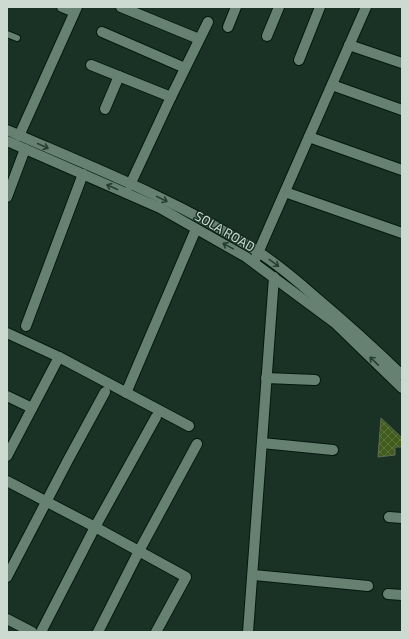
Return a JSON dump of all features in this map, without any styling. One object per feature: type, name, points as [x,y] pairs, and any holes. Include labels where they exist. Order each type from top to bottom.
[{"type":"street","points":[[19,136],[76,10],[62,7]]},
{"type":"street","points":[[121,7],[199,39]]},
{"type":"street","points":[[228,27],[236,7]]},
{"type":"street","points":[[267,36],[279,7]]},
{"type":"street","points":[[299,60],[320,7]]},
{"type":"street","points":[[254,262],[366,7]]},
{"type":"street","points":[[130,185],[208,22]]},
{"type":"street","points":[[102,32],[185,68]]},
{"type":"street","points":[[349,45],[402,63]]},
{"type":"street","points":[[91,64],[171,97]]},
{"type":"street","points":[[105,109],[119,76]]},
{"type":"street","points":[[332,85],[402,110]]},
{"type":"street","name":"SOLA ROAD","points":[[7,130],[161,198],[211,224],[258,252],[288,274],[335,313],[402,375]]},
{"type":"street","points":[[309,137],[402,170]]},
{"type":"street","name":"SOLA ROAD","points":[[7,141],[160,208],[254,262],[335,323],[402,388]]},
{"type":"street","points":[[7,197],[25,149]]},
{"type":"street","points":[[26,326],[83,174]]},
{"type":"street","points":[[285,192],[402,233]]},
{"type":"street","points":[[126,393],[196,228]]},
{"type":"street","points":[[248,632],[274,277]]},
{"type":"street","points":[[7,333],[59,357],[189,426]]},
{"type":"street","points":[[7,456],[59,357]]},
{"type":"street","points":[[266,378],[315,380]]},
{"type":"street","points":[[7,577],[105,392]]},
{"type":"street","points":[[7,396],[32,408]]},
{"type":"street","points":[[41,632],[95,527],[156,418]]},
{"type":"street","points":[[262,443],[333,450]]},
{"type":"street","points":[[98,632],[138,551],[197,444]]},
{"type":"street","points":[[7,481],[186,577],[156,632]]},
{"type":"street","points":[[389,517],[402,518]]},
{"type":"street","points":[[252,575],[368,586]]},
{"type":"street","points":[[388,594],[402,595]]},
{"type":"street","points":[[7,619],[32,632]]},
{"type":"lane","points":[[7,34],[17,38]]},
{"type":"building","points":[[381,418],[402,438],[402,447],[395,447],[395,455],[378,457]]}]
